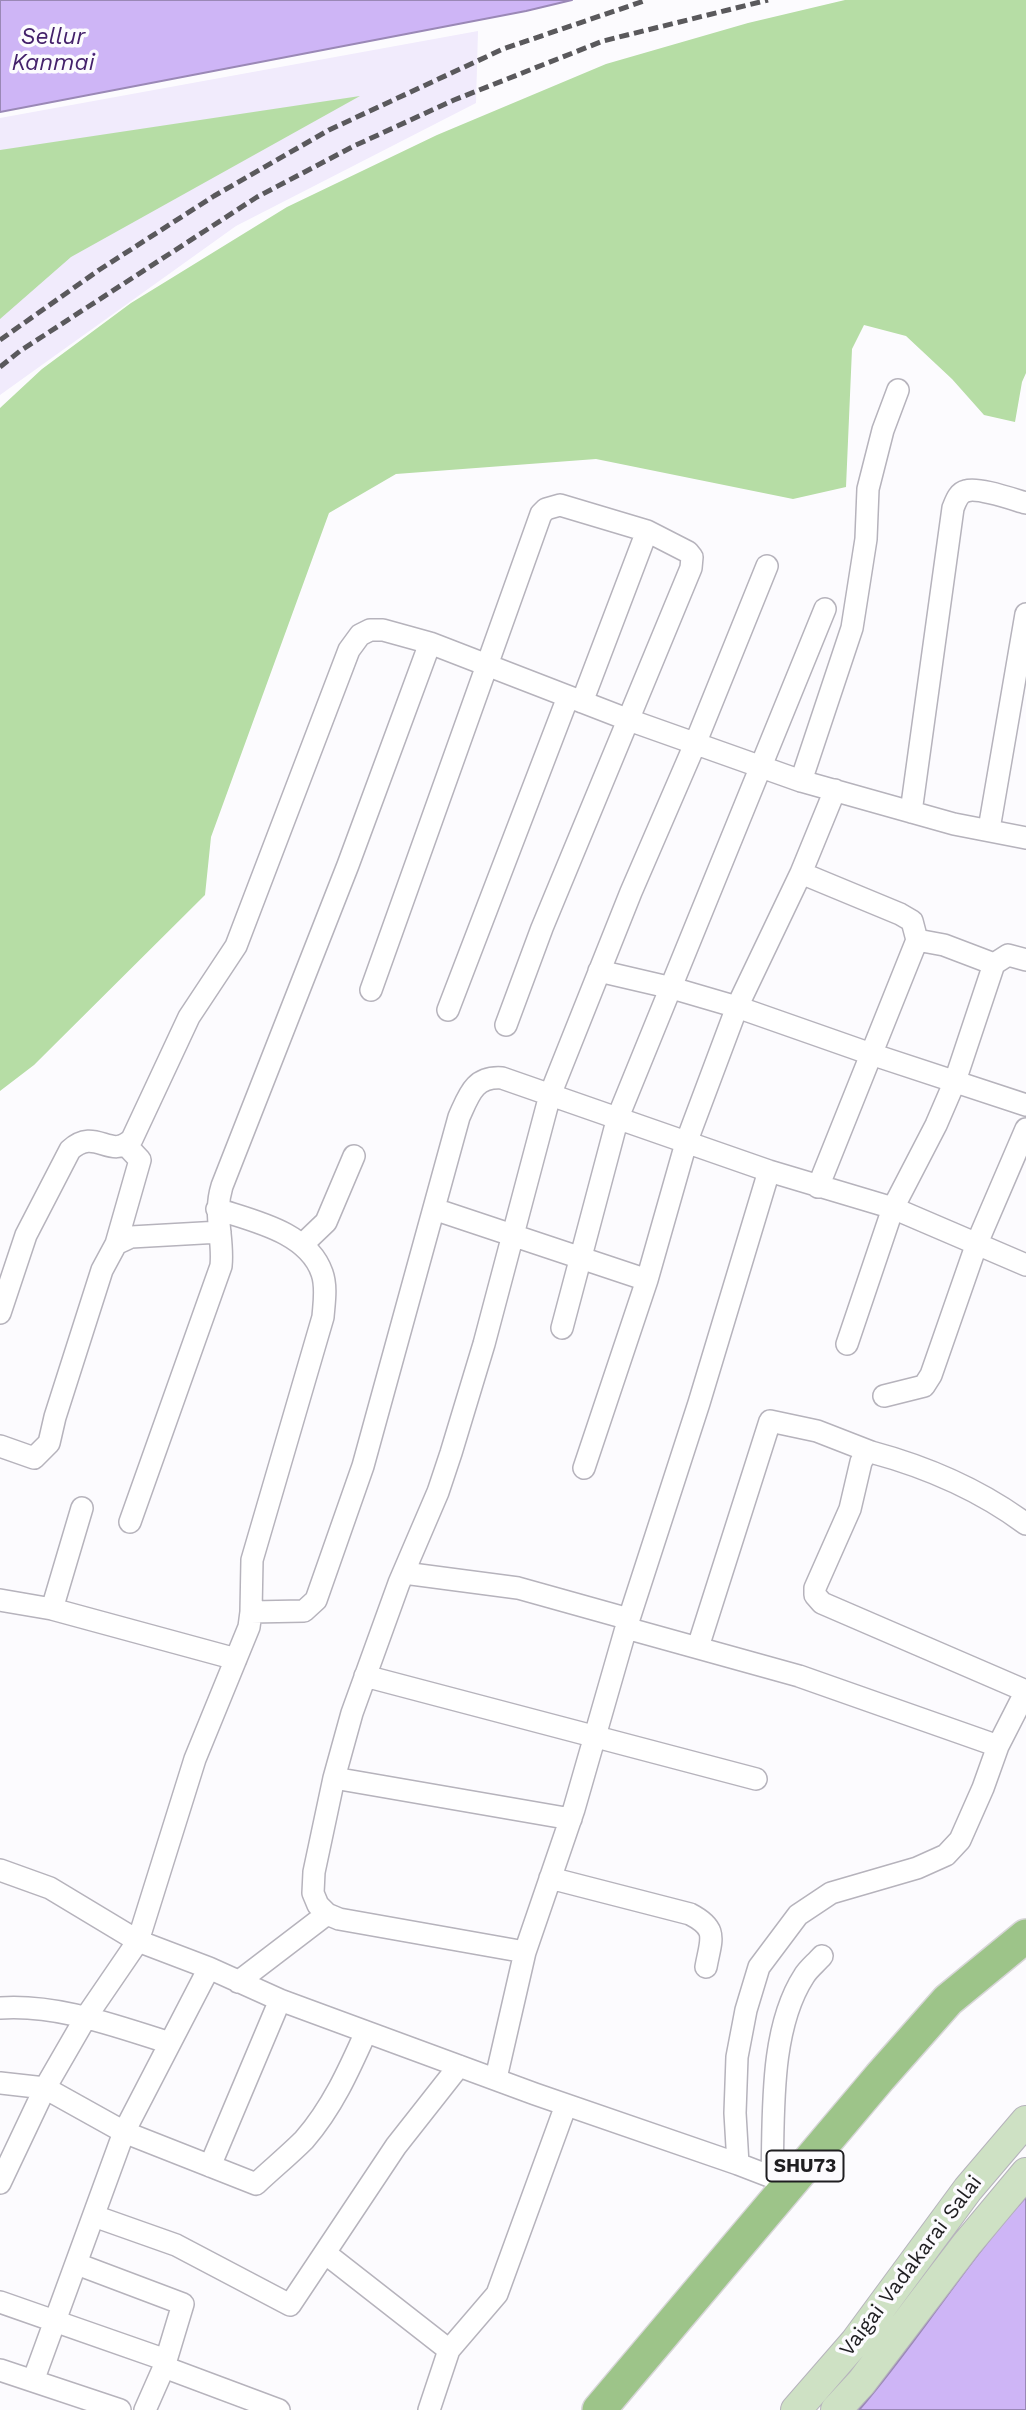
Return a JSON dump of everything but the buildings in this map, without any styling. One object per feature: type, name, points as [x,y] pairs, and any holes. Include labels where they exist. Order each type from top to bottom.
[{"type":"main road","name":"SHU73","points":[[600,2410],[781,2181],[948,2000],[1026,1936]]},
{"type":"street","points":[[801,781],[852,628],[866,539],[868,489],[883,430],[898,390]]},
{"type":"street","points":[[911,812],[953,508],[959,495],[967,490],[1026,503]]},
{"type":"street","points":[[371,990],[489,666],[541,514],[546,509],[560,505],[647,531],[680,546],[692,557],[691,568],[542,928],[506,1025]]},
{"type":"street","points":[[448,1010],[647,531]]},
{"type":"street","points":[[525,1952],[339,1919],[327,1914],[318,1905],[313,1893],[314,1872],[334,1778],[352,1713],[451,1453],[484,1344],[550,1095],[768,566]]},
{"type":"street","points":[[562,1328],[618,1118],[825,610]]},
{"type":"street","points":[[989,830],[1026,614]]},
{"type":"street","points":[[0,1313],[26,1235],[70,1150],[79,1142],[88,1140],[119,1147],[132,1139],[189,1017],[236,946],[349,650],[360,635],[370,629],[430,643],[575,700],[801,781],[954,824],[1026,838]]},
{"type":"street","points":[[130,1522],[221,1266],[223,1249],[217,1209],[222,1186],[348,865],[430,643]]},
{"type":"street","points":[[584,1468],[647,1280],[687,1143],[737,1007],[801,873],[835,790]]},
{"type":"street","points":[[801,873],[900,914],[912,922],[917,940],[818,1187]]},
{"type":"street","points":[[917,940],[944,945],[994,964]]},
{"type":"street","points":[[847,1344],[893,1208],[936,1125],[994,964],[1008,955],[1026,960]]},
{"type":"street","points":[[599,971],[737,1007],[1026,1105]]},
{"type":"street","points":[[251,1612],[304,1611],[316,1601],[363,1466],[459,1117],[479,1082],[488,1077],[502,1078],[769,1171],[893,1208],[1026,1265]]},
{"type":"street","points":[[884,1396],[924,1386],[931,1375],[977,1243],[1026,1129]]},
{"type":"street","points":[[0,1446],[34,1458],[49,1443],[102,1270],[116,1244],[140,1160],[126,1145]]},
{"type":"street","points":[[302,1245],[326,1222],[354,1156]]},
{"type":"street","points":[[496,2078],[525,1952],[571,1819],[627,1623],[699,1404],[769,1171]]},
{"type":"street","points":[[0,2183],[45,2088],[86,2017],[138,1941],[195,1759],[250,1627],[252,1559],[324,1317],[325,1292],[322,1273],[311,1252],[268,1226],[217,1209]]},
{"type":"street","points":[[434,1209],[647,1280]]},
{"type":"street","points":[[116,1244],[131,1237],[220,1232]]},
{"type":"street","points":[[698,1647],[770,1421],[817,1431],[959,1483],[1003,1507],[1026,1524]]},
{"type":"street","points":[[738,2164],[735,2113],[737,2057],[746,2010],[759,1967],[798,1915],[831,1893],[917,1868],[946,1855],[960,1840],[998,1746],[1026,1691],[817,1599],[815,1588],[850,1509],[861,1462],[865,1455],[871,1452]]},
{"type":"street","points":[[52,1609],[82,1508]]},
{"type":"street","points":[[404,1573],[518,1588],[698,1647],[799,1676],[998,1746]]},
{"type":"street","points":[[0,1600],[52,1609],[236,1659]]},
{"type":"street","points":[[365,1676],[756,1779]]},
{"type":"street","points":[[334,1778],[571,1819]]},
{"type":"street","points":[[0,1870],[50,1888],[138,1941],[209,1968],[280,2000],[781,2181],[774,2107],[784,2022],[805,1974],[822,1956]]},
{"type":"street","points":[[550,1878],[690,1914],[703,1920],[709,1927],[711,1938],[706,1967]]},
{"type":"street","points":[[238,1982],[327,1914]]},
{"type":"street","points":[[33,2381],[124,2133],[209,1968]]},
{"type":"street","points":[[210,2166],[280,2000]]},
{"type":"street","points":[[0,2008],[13,2007],[86,2017],[170,2043]]},
{"type":"street","points":[[0,2083],[45,2088],[124,2133],[256,2184],[303,2141],[320,2121],[366,2032]]},
{"type":"street","points":[[94,2216],[176,2245],[290,2305],[396,2146],[459,2066]]},
{"type":"street","points":[[429,2410],[449,2350],[497,2294],[566,2105]]},
{"type":"street","name":"Vaigai Vadakarai Salai","points":[[796,2410],[856,2341],[968,2189],[1026,2121]]},
{"type":"street","name":"Vaigai Vadakarai Salai","points":[[836,2410],[861,2383],[966,2245],[1026,2173]]},
{"type":"street","points":[[325,2253],[449,2350]]},
{"type":"street","points":[[77,2264],[183,2304],[165,2363],[145,2410]]},
{"type":"street","points":[[0,2302],[56,2320],[279,2410]]},
{"type":"street","points":[[0,2370],[120,2410]]},
{"type":"shaded area","points":[[478,31],[476,103],[236,226],[0,395],[0,118]]},
{"type":"green space","points":[[845,0],[1026,0],[1026,373],[1015,422],[984,415],[952,379],[906,336],[864,325],[852,349],[846,487],[793,499],[596,459],[396,474],[329,513],[211,837],[205,895],[34,1065],[0,1091],[0,408],[42,369],[131,303],[287,207],[437,135],[606,64],[748,23]]},
{"type":"green space","points":[[360,96],[71,257],[0,319],[0,150]]},
{"type":"water","name":"Sellur Kanmai","points":[[0,0],[572,0],[0,112]]},
{"type":"water","points":[[1026,2197],[1026,2410],[859,2410],[982,2249]]},
{"type":"railway","points":[[0,340],[99,270],[214,196],[329,130],[503,49],[647,0]]},
{"type":"railway","points":[[0,367],[20,351],[257,197],[354,146],[454,100],[603,41],[768,0]]}]
